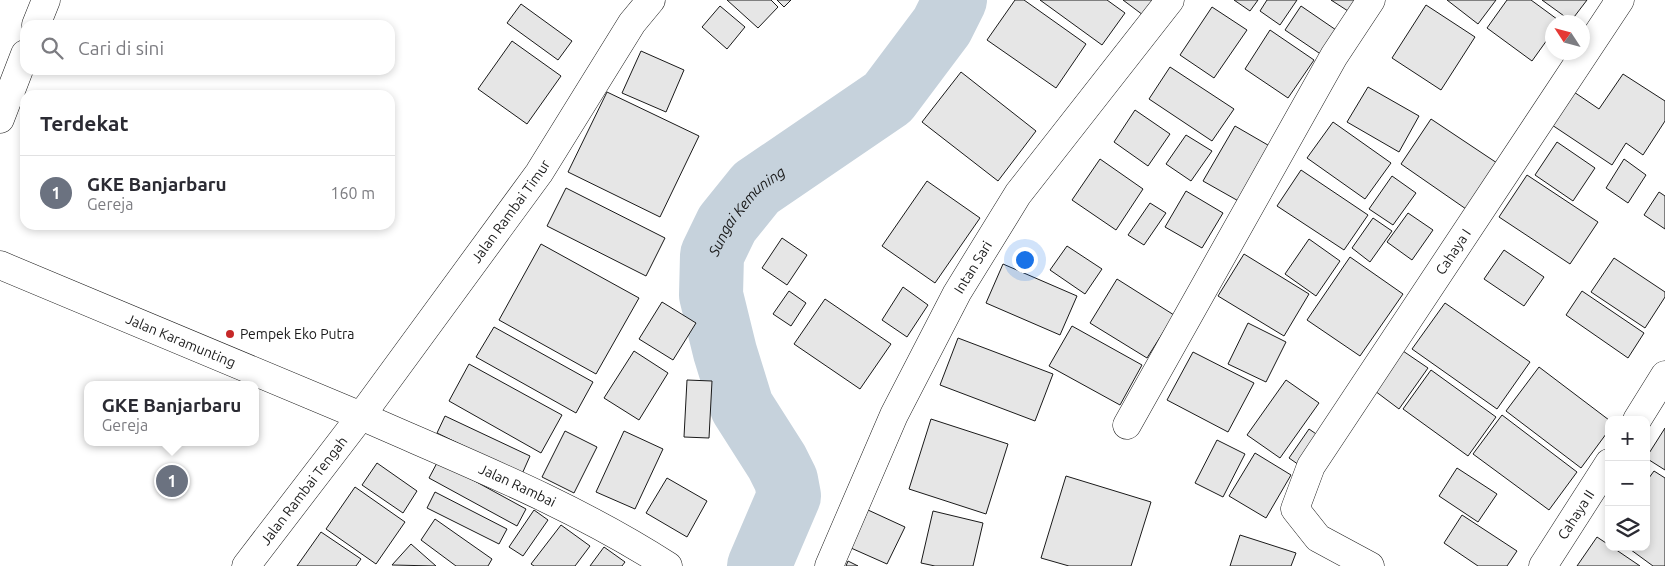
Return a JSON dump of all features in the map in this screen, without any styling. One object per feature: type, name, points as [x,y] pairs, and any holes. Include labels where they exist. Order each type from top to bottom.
[{"type":"street","points":[[38,20],[46,0]]},
{"type":"street","name":"Jalan Rambai Timur","points":[[361,416],[539,173],[632,23],[651,0]]},
{"type":"street","name":"Intan Sari","points":[[829,566],[894,415],[957,293],[1018,194],[1170,0]]},
{"type":"street","points":[[1127,426],[1334,56],[1371,0]]},
{"type":"street","name":"Cahaya I","points":[[1370,566],[1318,538],[1294,509],[1311,466],[1620,0]]},
{"type":"street","points":[[0,119],[20,67]]},
{"type":"street","name":"Jalan Karamunting","points":[[0,265],[361,416]]},
{"type":"street","points":[[1640,416],[1665,376]]},
{"type":"street","name":"Jalan Rambai Tengah","points":[[246,566],[361,416]]},
{"type":"street","name":"Jalan Rambai","points":[[361,416],[533,492],[620,535],[668,566]]},
{"type":"street","name":"Cahaya II","points":[[1543,566],[1605,469]]},
{"type":"building","points":[[727,0],[771,0],[778,7],[758,28]]},
{"type":"building","points":[[777,0],[791,0],[784,7]]},
{"type":"building","points":[[1015,0],[1024,0],[1086,44],[1056,88],[987,40]]},
{"type":"building","points":[[1040,0],[1107,0],[1125,13],[1102,45]]},
{"type":"building","points":[[1123,0],[1154,0],[1143,15]]},
{"type":"building","points":[[1234,0],[1258,0],[1250,11]]},
{"type":"building","points":[[1267,0],[1297,0],[1280,25],[1260,11]]},
{"type":"building","points":[[1331,0],[1355,0],[1348,11]]},
{"type":"building","points":[[1447,0],[1496,0],[1478,24]]},
{"type":"building","points":[[1507,0],[1531,0],[1551,15],[1545,15],[1545,43],[1532,61],[1487,28]]},
{"type":"building","points":[[1542,0],[1587,0],[1576,15],[1563,15]]},
{"type":"building","points":[[521,4],[572,41],[558,60],[507,23]]},
{"type":"building","points":[[1426,5],[1475,37],[1441,90],[1392,58]]},
{"type":"building","points":[[720,6],[745,27],[727,49],[702,27]]},
{"type":"building","points":[[1301,6],[1339,32],[1322,55],[1285,30]]},
{"type":"building","points":[[1212,7],[1247,30],[1214,78],[1180,55]]},
{"type":"building","points":[[1270,30],[1314,60],[1288,98],[1245,69]]},
{"type":"building","points":[[512,41],[561,76],[527,124],[478,89]]},
{"type":"building","points":[[641,51],[684,70],[666,112],[622,93]]},
{"type":"building","points":[[1170,67],[1234,109],[1212,141],[1149,99]]},
{"type":"building","points":[[961,72],[1036,131],[998,181],[922,122]]},
{"type":"building","points":[[1623,74],[1665,101],[1665,121],[1643,155],[1626,143],[1612,165],[1549,123],[1571,90],[1599,109]]},
{"type":"building","points":[[1368,87],[1419,116],[1399,152],[1347,122]]},
{"type":"building","points":[[607,92],[699,136],[660,217],[568,172]]},
{"type":"building","points":[[1135,110],[1170,134],[1148,166],[1114,142]]},
{"type":"building","points":[[1431,119],[1497,163],[1466,209],[1401,164]]},
{"type":"building","points":[[1333,122],[1391,163],[1365,199],[1307,158]]},
{"type":"building","points":[[1235,126],[1273,148],[1242,203],[1203,181]]},
{"type":"building","points":[[1186,135],[1212,151],[1191,181],[1166,164]]},
{"type":"building","points":[[1557,142],[1595,168],[1573,201],[1535,175]]},
{"type":"building","points":[[1100,159],[1143,189],[1116,230],[1072,200]]},
{"type":"building","points":[[1624,159],[1646,175],[1628,203],[1606,188]]},
{"type":"building","points":[[1301,170],[1368,215],[1344,250],[1277,206]]},
{"type":"building","points":[[1527,175],[1598,222],[1570,264],[1499,217]]},
{"type":"building","points":[[1392,176],[1416,193],[1393,225],[1369,209]]},
{"type":"building","points":[[927,181],[980,218],[935,283],[882,246]]},
{"type":"building","points":[[566,188],[665,238],[646,276],[547,226]]},
{"type":"building","points":[[1186,191],[1223,213],[1202,248],[1165,227]]},
{"type":"building","points":[[1659,192],[1665,196],[1665,229],[1644,215]]},
{"type":"building","points":[[1150,203],[1166,213],[1144,245],[1128,235]]},
{"type":"building","points":[[1408,213],[1433,230],[1412,260],[1387,242]]},
{"type":"building","points":[[1373,218],[1392,231],[1370,262],[1352,248]]},
{"type":"building","points":[[782,238],[807,255],[787,285],[762,268]]},
{"type":"building","points":[[1309,239],[1340,261],[1316,296],[1285,274]]},
{"type":"building","points":[[541,244],[639,298],[596,374],[499,320]]},
{"type":"building","points":[[1067,246],[1102,269],[1085,294],[1050,270]]},
{"type":"building","points":[[1504,250],[1544,277],[1524,306],[1484,279]]},
{"type":"building","points":[[1244,254],[1309,294],[1284,336],[1218,296]]},
{"type":"building","points":[[1350,257],[1403,294],[1360,356],[1307,320]]},
{"type":"building","points":[[1614,258],[1665,292],[1665,297],[1645,328],[1591,292]]},
{"type":"building","points":[[1003,264],[1077,296],[1060,335],[986,303]]},
{"type":"building","points":[[1117,279],[1174,315],[1147,358],[1090,323]]},
{"type":"building","points":[[903,287],[928,305],[907,337],[882,320]]},
{"type":"building","points":[[789,291],[806,303],[791,326],[773,314]]},
{"type":"building","points":[[1582,291],[1644,333],[1628,358],[1566,315]]},
{"type":"building","points":[[825,299],[891,344],[860,389],[794,344]]},
{"type":"building","points":[[662,302],[696,323],[673,360],[639,339]]},
{"type":"building","points":[[1445,303],[1530,362],[1497,409],[1412,349]]},
{"type":"building","points":[[1248,323],[1286,342],[1266,382],[1228,364]]},
{"type":"building","points":[[1072,326],[1142,365],[1120,405],[1049,366]]},
{"type":"building","points":[[494,327],[593,382],[576,413],[476,357]]},
{"type":"building","points":[[958,338],[1053,374],[1035,421],[940,385]]},
{"type":"building","points":[[634,351],[668,373],[639,420],[604,398]]},
{"type":"building","points":[[1403,351],[1428,368],[1399,409],[1375,391]]},
{"type":"building","points":[[1193,352],[1254,383],[1228,432],[1167,400]]},
{"type":"building","points":[[469,364],[562,415],[541,453],[449,401]]},
{"type":"building","points":[[1539,367],[1605,417],[1605,435],[1581,468],[1506,411]]},
{"type":"building","points":[[1431,370],[1496,417],[1468,456],[1403,409]]},
{"type":"building","points":[[687,380],[712,381],[709,438],[684,437]]},
{"type":"building","points":[[1286,380],[1319,403],[1280,458],[1247,435]]},
{"type":"building","points":[[1502,415],[1577,472],[1549,510],[1473,454]]},
{"type":"building","points":[[445,416],[530,456],[522,474],[437,433]]},
{"type":"building","points":[[931,419],[1008,444],[986,514],[909,489]]},
{"type":"building","points":[[1665,428],[1665,470],[1650,461],[1650,452]]},
{"type":"building","points":[[1309,429],[1322,438],[1302,467],[1289,458]]},
{"type":"building","points":[[565,431],[597,447],[574,493],[542,477]]},
{"type":"building","points":[[624,431],[663,449],[635,509],[596,492]]},
{"type":"building","points":[[1217,440],[1245,454],[1223,497],[1195,483]]},
{"type":"building","points":[[1255,453],[1291,475],[1266,518],[1229,496]]},
{"type":"building","points":[[438,461],[526,509],[517,526],[429,478]]},
{"type":"building","points":[[377,463],[417,491],[403,513],[362,485]]},
{"type":"building","points":[[1457,468],[1497,494],[1478,522],[1439,496]]},
{"type":"building","points":[[1654,471],[1665,478],[1665,566],[1653,566],[1632,551],[1650,551],[1650,476]]},
{"type":"building","points":[[1066,476],[1151,502],[1131,566],[1069,566],[1041,558]]},
{"type":"building","points":[[667,478],[707,501],[687,537],[646,513]]},
{"type":"building","points":[[355,487],[405,522],[376,564],[326,529]]},
{"type":"building","points":[[435,492],[507,529],[499,544],[427,508]]},
{"type":"building","points":[[534,510],[548,520],[523,556],[509,547]]},
{"type":"building","points":[[868,510],[905,527],[887,564],[851,548]]},
{"type":"building","points":[[933,511],[983,523],[973,566],[935,566],[921,563]]},
{"type":"building","points":[[1462,515],[1517,551],[1507,566],[1478,566],[1444,543]]},
{"type":"building","points":[[435,519],[492,559],[488,566],[456,566],[421,540]]},
{"type":"building","points":[[561,525],[590,546],[575,566],[534,566],[531,564]]},
{"type":"building","points":[[321,532],[361,559],[356,566],[297,566]]},
{"type":"building","points":[[1240,535],[1296,553],[1291,566],[1230,566]]},
{"type":"building","points":[[1597,537],[1605,542],[1605,551],[1618,551],[1640,566],[1577,566]]},
{"type":"building","points":[[411,544],[436,566],[392,565]]},
{"type":"building","points":[[604,547],[625,562],[622,566],[590,566]]},
{"type":"building","points":[[848,561],[858,566],[846,566]]},
{"type":"waterway","name":"Sungai Kemuning","points":[[759,566],[789,496],[786,480],[777,462],[742,407],[725,352],[711,295],[712,255],[727,224],[756,188],[888,98],[942,26],[955,0]]},
{"type":"place","name":"Pempek Eko Putra","points":[[230,334]]},
{"type":"place","name":"GKE Banjarbaru","points":[[172,481]]}]
